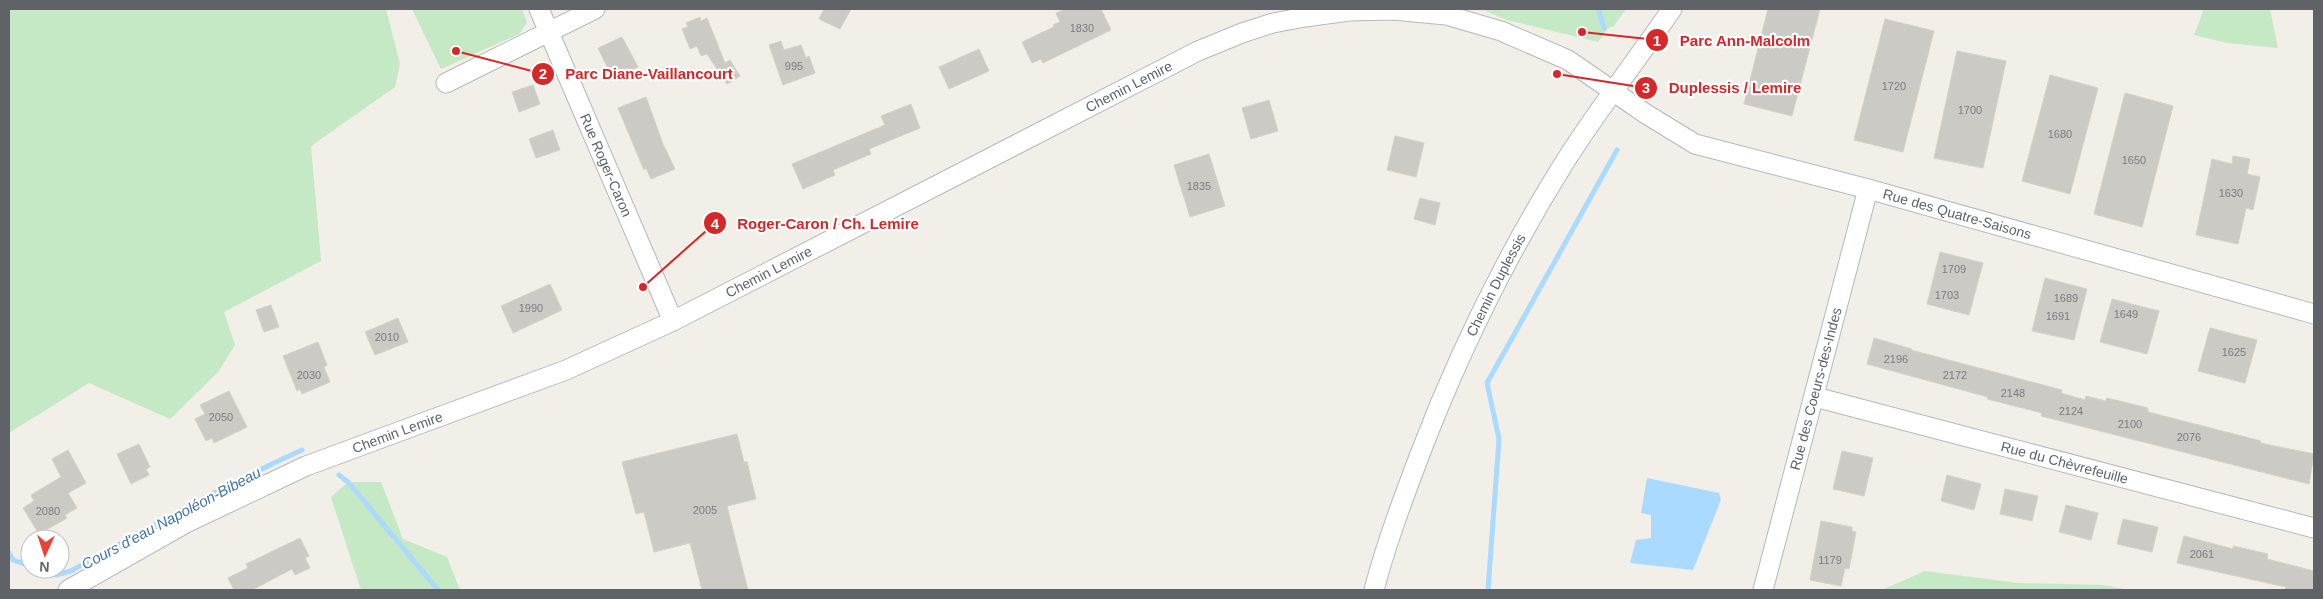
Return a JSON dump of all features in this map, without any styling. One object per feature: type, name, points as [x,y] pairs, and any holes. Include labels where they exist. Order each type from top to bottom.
[{"type":"street","name":"Rue Roger-Caron","points":[[539,9],[673,321]]},
{"type":"street","points":[[446,83],[595,9]]},
{"type":"street","name":"Chemin Duplessis","points":[[1374,590],[1412,476],[1439,404],[1468,338],[1521,234],[1612,90],[1672,9]]},
{"type":"street","name":"Chemin Lemire","points":[[68,590],[186,523],[271,482],[316,463],[566,370],[673,321],[1114,93],[1198,51],[1242,33],[1281,22],[1349,11],[1446,12],[1548,50],[1568,60],[1612,90]]},
{"type":"street","name":"Rue des Quatre-Saisons","points":[[1612,90],[1677,134],[1696,144],[1868,189],[2314,314]]},
{"type":"street","name":"Rue des Coeurs-des-Indes","points":[[1763,590],[1868,189]]},
{"type":"street","name":"Rue du Chèvrefeuille","points":[[1815,396],[2314,528]]},
{"type":"green space","points":[[9,9],[386,9],[400,64],[395,87],[311,146],[321,261],[224,312],[235,345],[218,372],[170,419],[89,383],[9,433]]},
{"type":"green space","points":[[412,9],[522,9],[527,23],[519,34],[441,69]]},
{"type":"green space","points":[[1481,9],[1626,9],[1613,27],[1608,28],[1598,42],[1507,20]]},
{"type":"green space","points":[[2204,9],[2270,9],[2278,48],[2227,43],[2194,35]]},
{"type":"green space","points":[[348,482],[381,482],[403,539],[447,557],[460,590],[361,590],[331,497]]},
{"type":"green space","points":[[1925,571],[2018,583],[2102,585],[2130,590],[1882,590]]},
{"type":"water","points":[[1647,478],[1719,493],[1721,500],[1693,570],[1630,563],[1636,540],[1651,538],[1651,515],[1641,513]]},
{"type":"building","points":[[824,9],[851,9],[840,29],[819,19]]},
{"type":"building","points":[[1066,9],[1101,9],[1111,30],[1043,63],[1041,59],[1032,63],[1022,42],[1054,27],[1053,25],[1060,22],[1056,13]]},
{"type":"building","points":[[1768,9],[1820,9],[1792,116],[1744,104]]},
{"type":"building","points":[[700,17],[701,21],[707,18],[725,63],[730,60],[740,76],[727,84],[707,54],[701,56],[697,46],[690,49],[682,29],[688,27],[686,23]]},
{"type":"building","points":[[1885,19],[1934,31],[1903,152],[1854,140]]},
{"type":"building","points":[[622,37],[638,67],[613,79],[598,48]]},
{"type":"building","points":[[781,41],[784,50],[801,45],[806,58],[809,56],[815,73],[783,85],[769,45]]},
{"type":"building","points":[[979,49],[989,71],[949,89],[939,67]]},
{"type":"building","points":[[1957,51],[2006,61],[1983,168],[1934,158]]},
{"type":"building","points":[[2050,75],[2098,88],[2070,194],[2022,181]]},
{"type":"building","points":[[533,85],[540,104],[519,112],[512,92]]},
{"type":"building","points":[[2125,93],[2173,106],[2142,227],[2094,214]]},
{"type":"building","points":[[646,97],[663,144],[675,169],[651,179],[646,168],[644,170],[618,108]]},
{"type":"building","points":[[1269,100],[1278,131],[1251,139],[1242,108]]},
{"type":"building","points":[[911,104],[920,128],[869,149],[871,154],[833,170],[835,175],[803,189],[792,164],[885,125],[881,116]]},
{"type":"building","points":[[553,130],[560,150],[536,158],[529,139]]},
{"type":"building","points":[[1395,136],[1424,143],[1416,177],[1387,170]]},
{"type":"building","points":[[1209,154],[1225,206],[1190,217],[1174,165]]},
{"type":"building","points":[[2233,156],[2250,159],[2247,174],[2260,177],[2253,210],[2246,208],[2238,244],[2196,235],[2212,159],[2232,164]]},
{"type":"building","points":[[1420,198],[1440,203],[1435,225],[1414,219]]},
{"type":"building","points":[[1940,252],[1983,263],[1969,315],[1927,304]]},
{"type":"building","points":[[2045,278],[2087,289],[2074,340],[2032,331]]},
{"type":"building","points":[[550,284],[562,310],[513,333],[501,306]]},
{"type":"building","points":[[2112,299],[2159,311],[2147,354],[2100,342]]},
{"type":"building","points":[[271,305],[279,327],[264,332],[256,310]]},
{"type":"building","points":[[398,318],[408,342],[375,355],[365,332]]},
{"type":"building","points":[[2210,328],[2257,340],[2245,383],[2198,371]]},
{"type":"building","points":[[1874,338],[1911,350],[2062,390],[2061,393],[2085,400],[2086,396],[2106,401],[2107,398],[2148,408],[2148,412],[2261,441],[2260,443],[2314,454],[2309,484],[2041,416],[2042,413],[1867,364]]},
{"type":"building","points":[[318,342],[327,365],[324,367],[330,382],[302,394],[300,389],[297,391],[283,356]]},
{"type":"building","points":[[229,391],[247,427],[214,443],[212,438],[206,441],[195,419],[205,414],[200,405]]},
{"type":"building","points":[[737,434],[744,462],[747,462],[756,499],[727,506],[748,590],[702,590],[690,543],[654,552],[644,512],[636,514],[622,462]]},
{"type":"building","points":[[139,444],[150,467],[146,469],[149,475],[131,484],[117,454]]},
{"type":"building","points":[[68,450],[86,483],[68,493],[77,508],[65,515],[67,518],[48,529],[36,529],[23,508],[34,501],[31,495],[61,477],[52,459]]},
{"type":"building","points":[[1842,451],[1873,458],[1864,496],[1833,489]]},
{"type":"building","points":[[1947,475],[1981,484],[1974,510],[1941,501]]},
{"type":"building","points":[[2005,489],[2038,496],[2032,521],[2000,514]]},
{"type":"building","points":[[2066,505],[2098,513],[2091,540],[2059,532]]},
{"type":"building","points":[[2123,519],[2158,527],[2152,552],[2117,544]]},
{"type":"building","points":[[1821,521],[1852,527],[1852,531],[1856,532],[1849,569],[1845,568],[1841,586],[1810,580]]},
{"type":"building","points":[[2184,536],[2233,549],[2233,546],[2268,554],[2267,559],[2314,571],[2314,590],[2285,590],[2286,587],[2177,563]]},
{"type":"building","points":[[300,538],[309,556],[305,558],[310,568],[295,575],[292,569],[252,590],[234,590],[228,578],[248,568],[246,564]]},
{"type":"waterway","points":[[1598,9],[1604,28]]},
{"type":"waterway","points":[[1488,590],[1499,439],[1487,383],[1617,150]]},
{"type":"waterway","name":"Cours d'eau Napoléon-Bibeau","points":[[70,571],[214,493],[302,450]]},
{"type":"waterway","name":"Cours d'eau Napoléon-Bibeau","points":[[339,475],[348,482],[438,590]]},
{"type":"waterway","name":"Cours d'eau Napoléon-Bibeau","points":[[9,553],[13,560],[20,562]]},
{"type":"place","name":"Parc Ann-Malcolm","points":[[1582,32]]},
{"type":"place","name":"Parc Diane-Vaillancourt","points":[[456,51]]},
{"type":"place","name":"Duplessis / Lemire","points":[[1557,74]]},
{"type":"place","name":"Roger-Caron / Ch. Lemire","points":[[643,287]]}]
